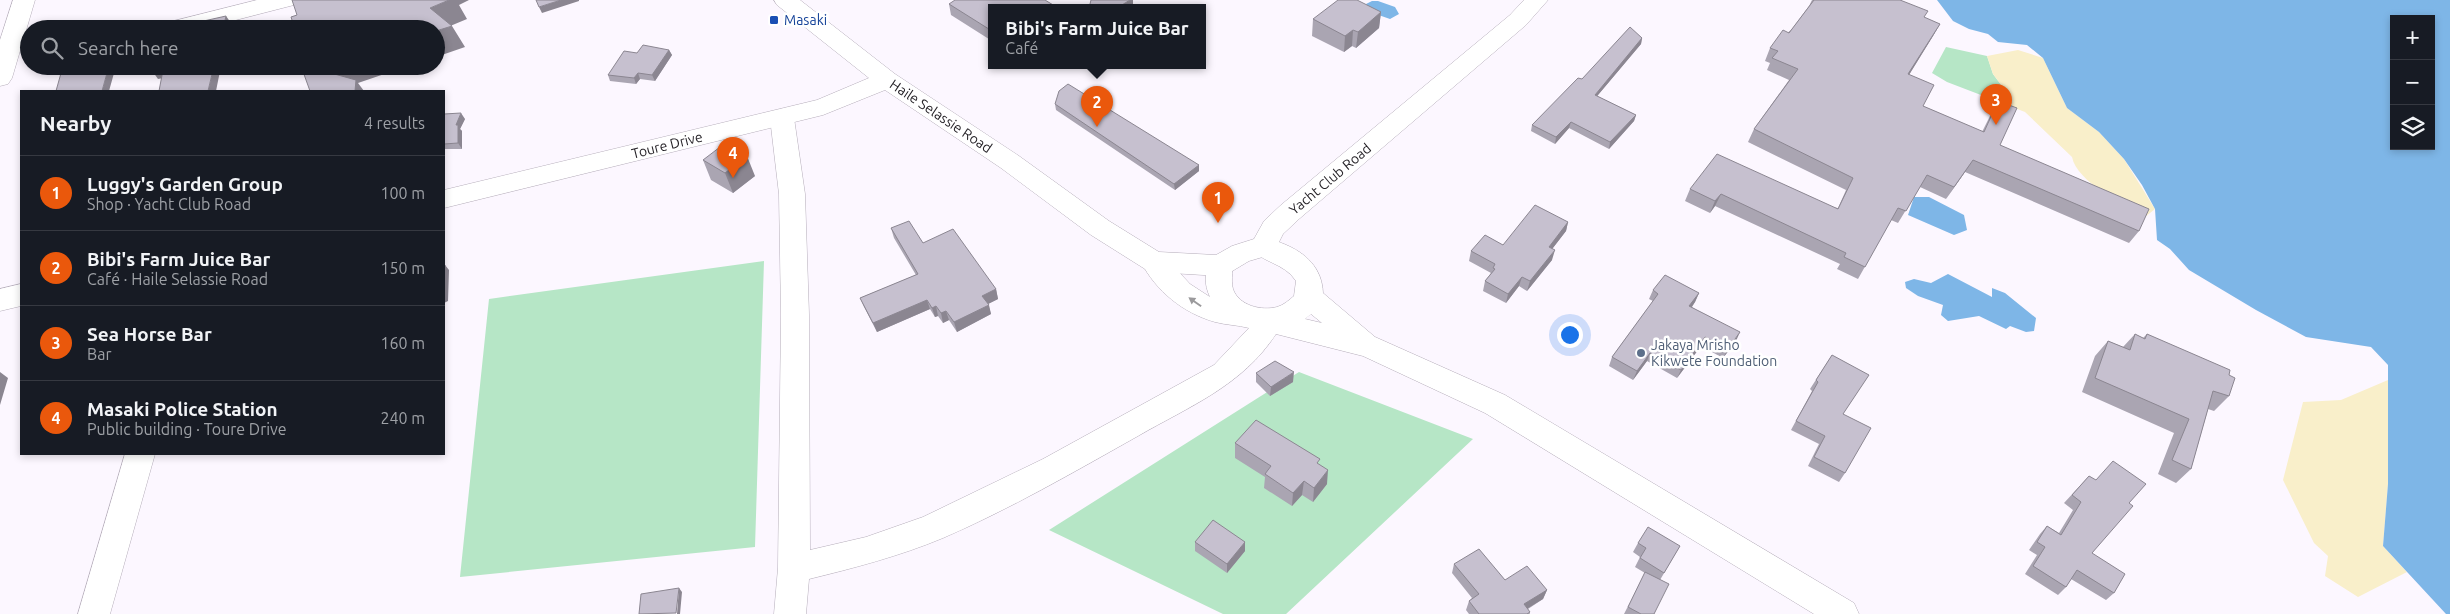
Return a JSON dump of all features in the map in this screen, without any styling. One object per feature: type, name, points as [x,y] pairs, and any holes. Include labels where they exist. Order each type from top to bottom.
[{"type":"street","points":[[1,74],[24,0]]},
{"type":"street","points":[[206,20],[286,0]]},
{"type":"street","name":"Haile Selassie Road","points":[[785,0],[887,80],[1010,162],[1100,228],[1154,262]]},
{"type":"street","name":"Yacht Club Road","points":[[1264,247],[1273,228],[1290,212],[1518,20],[1537,0]]},
{"type":"street","points":[[1,74],[20,67]]},
{"type":"street","name":"Toure Drive","points":[[445,199],[823,107],[887,80]]},
{"type":"street","points":[[782,118],[792,213],[795,314],[794,568],[790,614]]},
{"type":"street","points":[[1154,262],[1166,279],[1205,308],[1224,315],[1255,318],[1286,317],[1300,308],[1308,296],[1309,280],[1285,242],[1290,212]]},
{"type":"street","points":[[1154,262],[1220,266],[1241,253],[1264,247],[1301,266]]},
{"type":"street","points":[[1220,266],[1218,285],[1225,301],[1255,318],[1369,346],[1495,404],[1843,614]]},
{"type":"street","points":[[0,300],[20,295]]},
{"type":"street","points":[[1308,296],[1369,346]]},
{"type":"street","points":[[794,568],[866,551],[932,528],[1003,494],[1224,373],[1244,356],[1257,341],[1255,318]]},
{"type":"street","points":[[94,614],[140,455]]},
{"type":"green space","points":[[1946,47],[1987,56],[1993,74],[2002,86],[1994,100],[1947,82],[1932,73]]},
{"type":"green space","points":[[764,261],[755,547],[460,577],[489,299]]},
{"type":"green space","points":[[1299,372],[1473,439],[1286,614],[1223,614],[1049,530]]},
{"type":"sand","points":[[2018,50],[2043,58],[2067,108],[2099,132],[2124,159],[2155,209],[2145,217],[2102,192],[2082,175],[2072,157],[2025,112],[1994,100],[2002,86],[1993,74],[1987,56]]},
{"type":"sand","points":[[2388,380],[2388,484],[2383,546],[2407,572],[2358,597],[2325,576],[2328,556],[2314,543],[2283,480],[2303,402],[2341,400]]},
{"type":"water","points":[[1937,0],[2450,0],[2450,614],[2446,614],[2383,546],[2388,484],[2388,365],[2371,347],[2306,337],[2189,270],[2170,249],[2157,240],[2155,209],[2142,185],[2124,159],[2099,132],[2067,108],[2043,58],[2027,45],[1998,42],[1988,34],[1969,29],[1953,21]]},
{"type":"water","points":[[1378,1],[1395,7],[1399,14],[1390,19],[1370,12],[1366,4]]},
{"type":"water","points":[[1914,197],[1929,197],[1964,215],[1967,230],[1954,235],[1908,215]]},
{"type":"water","points":[[1948,274],[1992,297],[1992,288],[2005,293],[2036,318],[2034,331],[2026,332],[2010,326],[2006,329],[1979,316],[1948,321],[1941,315],[1943,305],[1918,296],[1906,288],[1905,282],[1914,279],[1931,283]]},
{"type":"building","points":[[292,0],[449,0],[430,8],[445,20],[292,20],[291,17],[297,15]]},
{"type":"building","points":[[536,0],[561,0],[539,7]]},
{"type":"building","points":[[955,0],[1045,0],[1052,4],[988,4],[988,28],[949,4]]},
{"type":"building","points":[[1091,0],[1130,0],[1124,4],[1090,4]]},
{"type":"building","points":[[1338,0],[1357,0],[1381,12],[1358,32],[1353,30],[1345,36],[1313,19]]},
{"type":"building","points":[[1814,0],[1900,0],[1928,11],[1924,17],[1940,24],[1908,74],[1934,85],[1923,106],[1984,132],[1998,101],[2017,108],[2000,145],[2149,209],[2139,231],[1973,160],[1954,187],[1927,175],[1906,211],[1898,208],[1865,267],[1844,257],[1846,253],[1721,194],[1715,201],[1690,189],[1717,154],[1838,209],[1853,178],[1754,129],[1798,69],[1772,58],[1778,51],[1770,48],[1783,30],[1789,33]]},
{"type":"building","points":[[226,16],[225,20],[208,20]]},
{"type":"building","points":[[445,20],[452,26],[445,28]]},
{"type":"building","points":[[1630,27],[1642,38],[1595,95],[1636,115],[1610,142],[1571,122],[1556,137],[1532,125],[1578,78],[1582,79]]},
{"type":"building","points":[[643,45],[669,50],[652,75],[638,73],[634,78],[608,75],[624,51],[637,53]]},
{"type":"building","points":[[60,75],[106,75],[102,90],[56,90]]},
{"type":"building","points":[[162,75],[212,75],[208,90],[159,90]]},
{"type":"building","points":[[304,75],[338,75],[356,80],[355,90],[310,90]]},
{"type":"building","points":[[1068,84],[1199,165],[1174,184],[1055,104],[1059,91]]},
{"type":"building","points":[[461,113],[456,125],[458,125],[458,143],[445,144],[445,114]]},
{"type":"building","points":[[724,144],[747,156],[725,173],[703,160]]},
{"type":"building","points":[[1535,205],[1568,222],[1549,247],[1555,250],[1530,281],[1522,277],[1508,294],[1485,281],[1495,269],[1493,268],[1495,264],[1471,251],[1485,235],[1503,245]]},
{"type":"building","points":[[909,221],[923,243],[953,229],[996,289],[982,296],[989,305],[954,322],[946,311],[941,313],[936,306],[932,308],[927,300],[873,323],[860,298],[918,274],[891,228]]},
{"type":"building","points":[[1665,275],[1699,293],[1689,306],[1740,332],[1728,349],[1705,337],[1681,370],[1650,353],[1637,371],[1612,357],[1658,294],[1653,290]]},
{"type":"building","points":[[2135,334],[2145,339],[2147,334],[2230,370],[2229,375],[2235,378],[2229,396],[2213,391],[2191,469],[2172,460],[2189,419],[2095,378],[2108,341],[2130,350]]},
{"type":"building","points":[[1832,355],[1869,375],[1843,414],[1871,428],[1845,473],[1814,457],[1825,436],[1796,421],[1818,382],[1816,380]]},
{"type":"building","points":[[1275,361],[1294,372],[1271,387],[1256,373]]},
{"type":"building","points":[[1256,420],[1320,459],[1317,463],[1328,470],[1314,488],[1304,481],[1293,493],[1265,474],[1271,466],[1235,443]]},
{"type":"building","points":[[2113,461],[2146,484],[2129,503],[2133,506],[2092,553],[2125,574],[2114,593],[2077,570],[2066,587],[2033,566],[2045,547],[2037,542],[2047,526],[2061,535],[2081,502],[2072,495],[2089,476],[2096,480]]},
{"type":"building","points":[[1213,520],[1245,542],[1227,564],[1195,542]]},
{"type":"building","points":[[1648,527],[1680,546],[1664,573],[1640,558],[1646,548],[1638,543]]},
{"type":"building","points":[[1479,549],[1505,580],[1527,566],[1547,590],[1524,604],[1530,612],[1527,614],[1479,614],[1469,601],[1479,594],[1454,564]]},
{"type":"building","points":[[1645,572],[1669,584],[1654,614],[1641,614],[1628,607]]},
{"type":"building","points":[[679,588],[676,613],[639,614],[641,594]]},
{"type":"place","name":"Masaki","points":[[774,20]]},
{"type":"place","name":"Sea Horse Bar","points":[[1996,125]]},
{"type":"place","name":"Bibi's Farm Juice Bar","points":[[1097,127]]},
{"type":"place","name":"Masaki Police Station","points":[[733,178]]},
{"type":"place","name":"Luggy's Garden Group","points":[[1218,223]]},
{"type":"place","name":"Jakaya Mrisho Kikwete Foundation","points":[[1641,353]]}]
